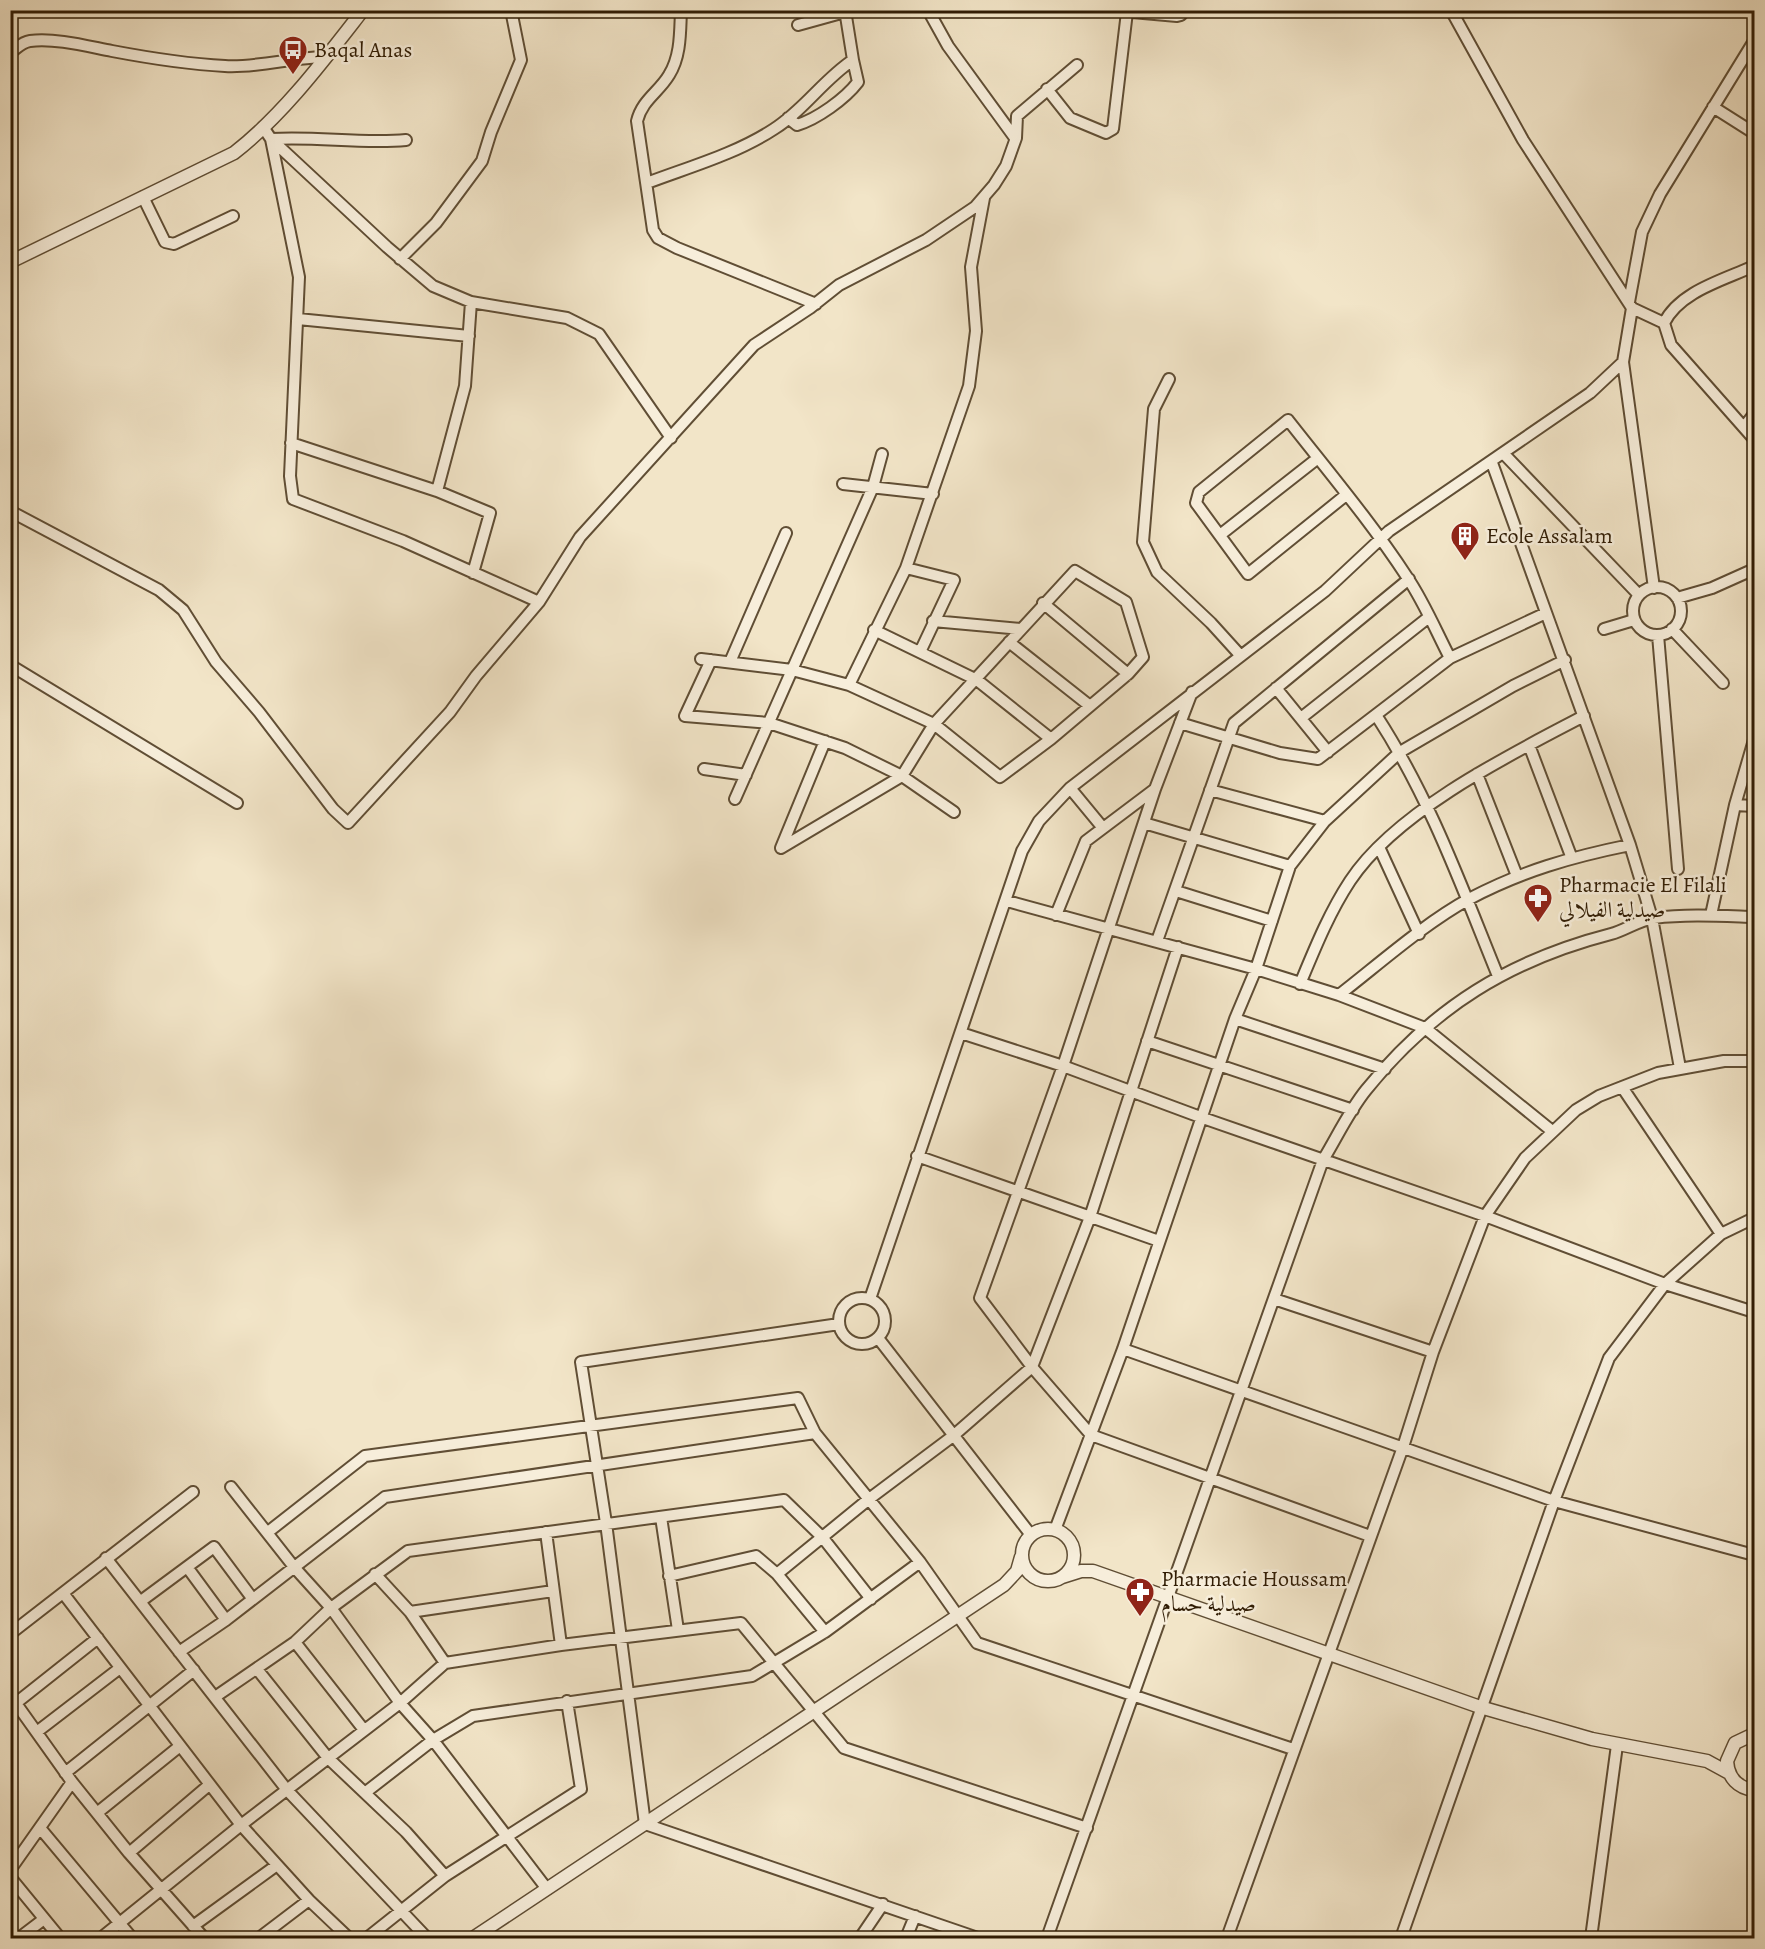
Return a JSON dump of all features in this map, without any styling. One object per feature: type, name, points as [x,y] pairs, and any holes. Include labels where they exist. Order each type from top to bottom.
[{"type":"street","points":[[10,262],[216,164],[241,147],[263,127],[326,57],[363,10]]},
{"type":"street","points":[[400,259],[436,223],[482,161],[491,132],[521,60],[511,10]]},
{"type":"street","points":[[681,10],[676,59],[669,75],[641,107],[637,121],[653,230],[658,238],[816,303]]},
{"type":"street","points":[[928,10],[948,46],[1016,138]]},
{"type":"street","points":[[1047,89],[1074,121],[1106,133],[1113,129],[1124,11],[1177,16],[1185,10]]},
{"type":"street","points":[[1451,10],[1523,140],[1630,305],[1664,323]]},
{"type":"street","points":[[788,118],[796,125],[804,123],[858,82],[845,11],[798,25]]},
{"type":"street","points":[[10,52],[23,42],[35,41],[70,43],[185,63],[242,67],[300,57],[326,57]]},
{"type":"street","points":[[1654,588],[1623,362],[1641,232],[1660,194],[1755,41]]},
{"type":"street","points":[[647,183],[753,141],[788,118],[817,89],[853,60]]},
{"type":"street","points":[[10,511],[159,590],[173,600],[216,662],[259,712],[333,809],[348,823],[450,712],[476,676],[539,602],[580,537],[754,345],[839,285],[927,240],[966,215],[1000,176],[1016,138],[1017,116],[1077,66]]},
{"type":"street","points":[[1713,107],[1755,134],[1755,144]]},
{"type":"street","points":[[263,127],[272,139],[400,259],[434,286],[471,302],[567,318],[599,334],[671,438]]},
{"type":"street","points":[[272,139],[381,142],[406,140]]},
{"type":"street","points":[[272,139],[297,257],[298,319],[290,477],[293,499],[403,541],[539,602]]},
{"type":"street","points":[[849,685],[906,568],[933,494],[973,368],[976,331],[971,267],[984,197]]},
{"type":"street","points":[[143,198],[165,242],[174,244],[233,216]]},
{"type":"street","points":[[1755,266],[1686,297],[1668,315],[1664,323],[1671,345],[1755,439]]},
{"type":"street","points":[[437,491],[465,386],[471,302]]},
{"type":"street","points":[[298,319],[469,336]]},
{"type":"street","points":[[870,1299],[917,1156],[1027,841],[1039,821],[1070,788],[1348,572],[1381,539],[1445,491],[1492,463],[1590,393],[1623,362]]},
{"type":"street","points":[[1169,379],[1154,409],[1143,542],[1156,572],[1211,623],[1240,655]]},
{"type":"street","points":[[1744,427],[1755,414]]},
{"type":"street","points":[[1346,495],[1248,574],[1196,503],[1199,492],[1288,420],[1381,539],[1409,579],[1450,658]]},
{"type":"street","points":[[291,443],[437,491],[490,513],[473,573]]},
{"type":"street","points":[[735,799],[873,487],[882,454]]},
{"type":"street","points":[[1504,454],[1639,595]]},
{"type":"street","points":[[1220,535],[1318,458]]},
{"type":"street","points":[[1492,463],[1630,845],[1652,918],[1680,1068]]},
{"type":"street","points":[[843,484],[933,494]]},
{"type":"street","points":[[730,662],[786,533]]},
{"type":"street","points":[[906,568],[954,580],[920,652]]},
{"type":"street","points":[[825,741],[781,848],[902,776],[934,724],[1043,603],[1075,571],[1126,602],[1143,657],[1128,674],[1051,739],[1000,777],[934,724],[849,685],[792,670],[706,660],[685,716],[769,723],[825,741],[845,748],[902,776],[954,812]]},
{"type":"street","points":[[1677,598],[1712,588],[1750,571]]},
{"type":"street","points":[[1157,941],[1234,723],[1409,579]]},
{"type":"street","points":[[1654,588],[1671,592],[1677,598],[1680,615],[1672,629],[1658,635],[1644,631],[1634,620],[1633,607],[1639,595],[1654,588]]},
{"type":"street","points":[[1043,603],[1128,674]]},
{"type":"street","points":[[1180,723],[1280,753],[1318,759],[1450,658],[1546,613]]},
{"type":"street","points":[[1301,718],[1429,617]]},
{"type":"street","points":[[1604,629],[1634,620]]},
{"type":"street","points":[[933,621],[1020,629]]},
{"type":"street","points":[[1672,629],[1722,682]]},
{"type":"street","points":[[874,630],[975,679],[1051,739]]},
{"type":"street","points":[[1658,635],[1678,869]]},
{"type":"street","points":[[1009,642],[1090,706]]},
{"type":"street","points":[[1055,1530],[1123,1349],[1235,1019],[1256,969],[1290,867],[1325,821],[1400,752],[1513,686],[1565,660]]},
{"type":"street","points":[[10,665],[237,803]]},
{"type":"street","points":[[1276,688],[1328,752]]},
{"type":"street","points":[[1193,691],[1143,823],[1063,1066],[980,1298],[1032,1367],[1091,1435],[1370,1536]]},
{"type":"street","points":[[1376,715],[1400,752],[1429,806],[1498,976]]},
{"type":"street","points":[[1300,984],[1325,923],[1351,879],[1379,847],[1429,806],[1477,774],[1584,716]]},
{"type":"street","points":[[1711,915],[1735,805],[1755,740]]},
{"type":"street","points":[[1529,745],[1571,856]]},
{"type":"street","points":[[704,769],[746,775]]},
{"type":"street","points":[[1477,774],[1517,876]]},
{"type":"street","points":[[1070,788],[1103,828]]},
{"type":"street","points":[[1056,915],[1086,841],[1155,789]]},
{"type":"street","points":[[1210,790],[1325,821]]},
{"type":"street","points":[[1735,805],[1755,806]]},
{"type":"street","points":[[1143,823],[1290,867]]},
{"type":"street","points":[[1339,995],[1467,900],[1517,876],[1571,856],[1630,845]]},
{"type":"street","points":[[1379,847],[1419,934]]},
{"type":"street","points":[[1176,891],[1272,921]]},
{"type":"street","points":[[1007,901],[1256,969],[1339,995],[1425,1028],[1552,1131]]},
{"type":"street","points":[[1047,1938],[1088,1828],[1323,1160],[1353,1110],[1385,1069],[1425,1028],[1498,976],[1540,955],[1586,939],[1613,933],[1652,918],[1711,915],[1755,917]]},
{"type":"street","points":[[777,1574],[869,1499],[953,1436],[1032,1367],[1090,1217],[1133,1093],[1147,1041],[1178,947]]},
{"type":"street","points":[[1235,1019],[1385,1069]]},
{"type":"street","points":[[961,1033],[1063,1066],[1203,1118],[1485,1216],[1665,1284],[1755,1312]]},
{"type":"street","points":[[1147,1041],[1353,1110]]},
{"type":"street","points":[[1227,1938],[1402,1447],[1433,1352],[1485,1216],[1525,1158],[1576,1110],[1599,1096],[1658,1073],[1724,1061],[1755,1060]]},
{"type":"street","points":[[1622,1087],[1721,1234]]},
{"type":"street","points":[[917,1156],[1159,1241]]},
{"type":"street","points":[[1401,1938],[1480,1707],[1554,1501],[1609,1358],[1665,1284],[1721,1234],[1755,1218]]},
{"type":"street","points":[[862,1298],[870,1299],[882,1309],[885,1324],[878,1338],[865,1344],[851,1341],[845,1337],[839,1324],[840,1316],[848,1303],[862,1298]]},
{"type":"street","points":[[1274,1299],[1433,1352]]},
{"type":"street","points":[[645,1824],[606,1523],[581,1362],[839,1324]]},
{"type":"street","points":[[878,1338],[1031,1535]]},
{"type":"street","points":[[1123,1349],[1554,1501],[1755,1555]]},
{"type":"street","points":[[268,1532],[365,1456],[798,1398],[815,1432],[920,1562],[977,1644],[1293,1749]]},
{"type":"street","points":[[179,1652],[226,1620],[385,1497],[815,1432]]},
{"type":"street","points":[[231,1487],[294,1567],[331,1608],[400,1703],[433,1740],[548,1889]]},
{"type":"street","points":[[10,1634],[193,1492]]},
{"type":"street","points":[[215,1696],[257,1670],[295,1642],[331,1608],[408,1551],[784,1500],[823,1538],[871,1599]]},
{"type":"street","points":[[661,1517],[678,1630]]},
{"type":"street","points":[[1004,1586],[1017,1571],[1025,1541],[1038,1531],[1055,1530],[1069,1540],[1079,1559],[1093,1571]]},
{"type":"street","points":[[546,1532],[561,1645]]},
{"type":"street","points":[[141,1601],[214,1547],[252,1598]]},
{"type":"street","points":[[1062,1577],[1072,1564],[1073,1548]]},
{"type":"street","points":[[669,1576],[756,1556],[777,1574],[825,1632]]},
{"type":"street","points":[[1021,1557],[1026,1570],[1037,1580]]},
{"type":"street","points":[[106,1558],[287,1790],[427,1938]]},
{"type":"street","points":[[366,1792],[433,1740],[473,1716],[752,1676],[776,1664],[825,1632],[920,1562]]},
{"type":"street","points":[[188,1567],[226,1620]]},
{"type":"street","points":[[473,1938],[1004,1586],[1023,1579],[1050,1582],[1081,1571],[1093,1571],[1480,1707],[1544,1727],[1715,1764],[1730,1773],[1739,1785],[1754,1792]]},
{"type":"street","points":[[375,1574],[410,1612],[444,1663]]},
{"type":"street","points":[[410,1612],[553,1591]]},
{"type":"street","points":[[63,1593],[241,1825],[344,1937]]},
{"type":"street","points":[[101,1938],[241,1825],[400,1703],[444,1663],[678,1630],[741,1623],[844,1748],[1088,1828]]},
{"type":"street","points":[[98,1638],[13,1699],[97,1813],[204,1938]]},
{"type":"street","points":[[295,1642],[364,1730]]},
{"type":"street","points":[[38,1731],[120,1668]]},
{"type":"street","points":[[10,1870],[40,1828],[69,1777],[149,1706],[194,1670]]},
{"type":"street","points":[[257,1670],[328,1758],[366,1792],[445,1875]]},
{"type":"street","points":[[367,1938],[445,1875],[508,1838],[581,1789],[567,1701]]},
{"type":"street","points":[[1698,1759],[1715,1757],[1731,1749],[1741,1738],[1755,1734]]},
{"type":"street","points":[[1591,1938],[1617,1744]]},
{"type":"street","points":[[97,1813],[180,1746]]},
{"type":"street","points":[[1730,1773],[1727,1761],[1731,1749]]},
{"type":"street","points":[[129,1853],[209,1785]]},
{"type":"street","points":[[645,1824],[915,1916],[962,1936],[978,1938]]},
{"type":"street","points":[[40,1828],[132,1938]]},
{"type":"street","points":[[193,1926],[277,1865]]},
{"type":"street","points":[[10,1877],[60,1938]]},
{"type":"street","points":[[259,1938],[309,1900]]},
{"type":"street","points":[[860,1938],[883,1905]]},
{"type":"street","points":[[906,1938],[915,1916]]},
{"type":"street","points":[[19,1938],[44,1919]]},
{"type":"place","name":"Baqal Anas","points":[[293,76]]},
{"type":"place","name":"Ecole Assalam","points":[[1465,562]]},
{"type":"place","name":"Pharmacie El Filali صيدلية الفيلالي","points":[[1538,924]]},
{"type":"place","name":"Pharmacie Houssam صيدلية حسام","points":[[1140,1618]]}]
